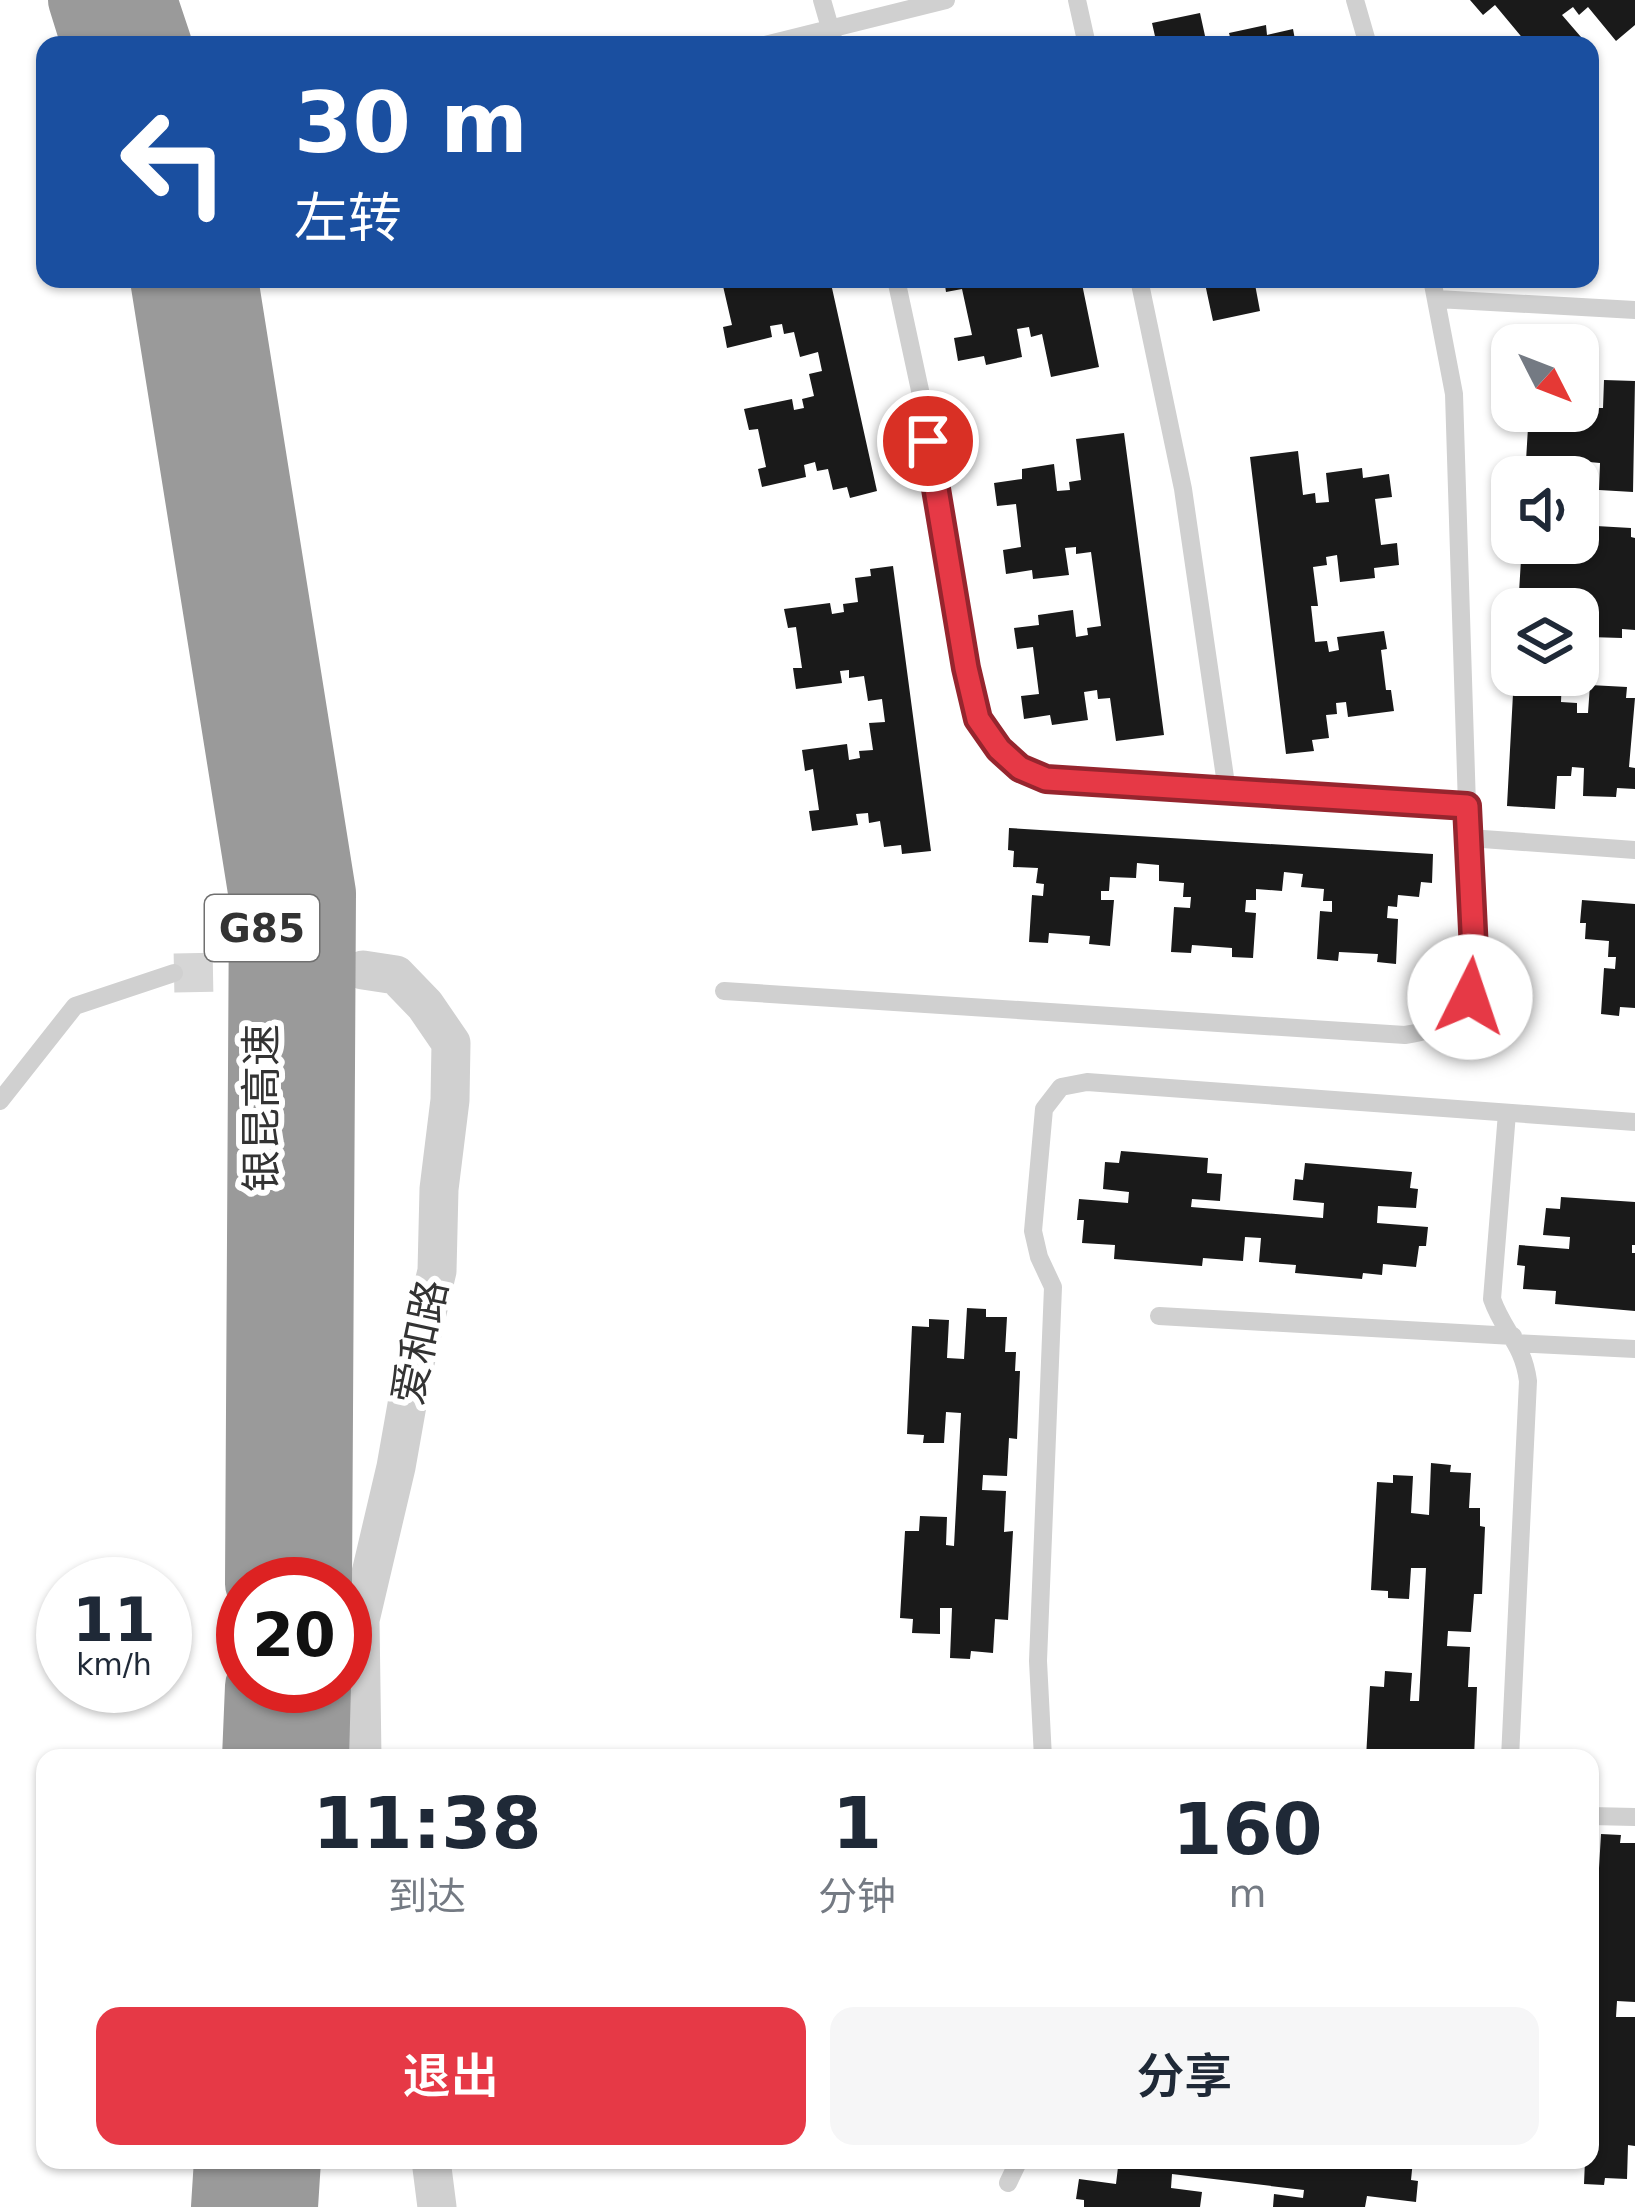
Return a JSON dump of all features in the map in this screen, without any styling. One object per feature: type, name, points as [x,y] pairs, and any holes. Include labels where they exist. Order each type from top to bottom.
[{"type":"highway","points":[[81,0],[92,36]]},
{"type":"highway","points":[[144,0],[156,36]]},
{"type":"highway","name":"银昆高速","points":[[164,288],[262,898],[258,1557]]},
{"type":"highway","name":"银昆高速","points":[[226,288],[323,893],[319,1557]]},
{"type":"highway","points":[[255,1749],[257,1713]]},
{"type":"highway","points":[[316,1749],[317,1713]]},
{"type":"highway","points":[[224,2207],[226,2169]]},
{"type":"highway","points":[[285,2207],[287,2169]]},
{"type":"street","name":"爱和路","points":[[362,970],[396,975],[425,1005],[451,1043],[437,1271],[360,1620],[362,1749]]},
{"type":"street","points":[[431,2169],[436,2207]]},
{"type":"lane","points":[[822,0],[832,36]]},
{"type":"lane","points":[[835,36],[946,0]]},
{"type":"lane","points":[[1077,0],[1086,36]]},
{"type":"lane","points":[[1354,0],[1365,36]]},
{"type":"lane","points":[[898,288],[921,395],[966,668],[978,719],[999,749],[1020,768],[1046,779],[1467,806]]},
{"type":"lane","points":[[1141,288],[1183,489],[1227,790]]},
{"type":"lane","points":[[724,991],[1405,1035],[1431,1031],[1453,1018],[1470,997],[1475,972],[1454,394],[1435,289],[1635,310]]},
{"type":"lane","points":[[1469,838],[1635,850]]},
{"type":"lane","points":[[0,1101],[75,1006],[175,973]]},
{"type":"lane","points":[[1043,1749],[1038,1661],[1053,1287],[1033,1231],[1044,1109],[1061,1087],[1087,1082],[1635,1122]]},
{"type":"lane","points":[[1507,1112],[1492,1299],[1525,1357],[1528,1382],[1510,1749]]},
{"type":"lane","points":[[1159,1316],[1635,1349]]},
{"type":"lane","points":[[1599,1816],[1635,1817]]},
{"type":"lane","points":[[1008,2183],[1015,2169]]},
{"type":"building","points":[[1470,0],[1635,0],[1635,25],[1616,41],[1588,7],[1579,15],[1573,7],[1562,15],[1580,36],[1521,36],[1495,5],[1483,15]]},
{"type":"building","points":[[1200,13],[1205,36],[1155,36],[1152,23]]},
{"type":"building","points":[[1266,25],[1267,35],[1293,29],[1294,36],[1230,36]]},
{"type":"building","points":[[723,288],[832,288],[877,491],[850,498],[847,487],[833,490],[828,469],[817,471],[815,462],[804,465],[806,477],[762,487],[758,469],[766,467],[758,429],[749,430],[744,409],[792,399],[794,410],[804,408],[802,399],[814,396],[809,374],[822,371],[818,352],[800,357],[794,332],[784,334],[782,324],[770,326],[772,337],[727,348],[723,327],[732,325]]},
{"type":"building","points":[[945,288],[1083,288],[1099,367],[1051,377],[1042,334],[1031,337],[1029,327],[1017,329],[1022,357],[986,365],[984,356],[958,361],[954,338],[972,335],[962,289],[946,292]]},
{"type":"building","points":[[1206,288],[1256,288],[1260,311],[1213,321]]},
{"type":"building","points":[[1604,380],[1635,381],[1633,492],[1599,490],[1599,456],[1526,456],[1528,432],[1599,432],[1599,408],[1603,408]]},
{"type":"building","points":[[1124,433],[1164,735],[1116,741],[1110,698],[1098,699],[1097,690],[1084,692],[1088,720],[1052,725],[1050,715],[1024,719],[1021,696],[1039,694],[1033,647],[1017,649],[1014,628],[1039,625],[1038,615],[1073,610],[1076,637],[1088,635],[1087,628],[1101,626],[1091,552],[1076,554],[1076,547],[1065,548],[1069,575],[1033,579],[1032,570],[1006,574],[1003,550],[1021,547],[1016,504],[997,506],[994,483],[1022,479],[1022,469],[1054,464],[1057,491],[1070,490],[1069,482],[1081,480],[1076,439]]},
{"type":"building","points":[[1298,451],[1303,495],[1315,493],[1316,503],[1329,502],[1326,473],[1362,468],[1363,478],[1389,474],[1392,497],[1375,499],[1381,545],[1397,543],[1399,565],[1374,568],[1375,578],[1340,582],[1337,555],[1326,557],[1327,565],[1313,567],[1318,606],[1311,606],[1315,642],[1327,641],[1329,652],[1339,650],[1337,637],[1384,631],[1387,649],[1381,650],[1386,690],[1391,690],[1394,711],[1348,717],[1346,702],[1336,703],[1337,714],[1326,715],[1329,738],[1312,740],[1314,751],[1286,754],[1250,457]]},
{"type":"building","points":[[1599,526],[1631,528],[1635,538],[1635,630],[1622,629],[1622,638],[1599,637],[1599,588],[1519,588],[1521,564],[1599,564]]},
{"type":"building","points":[[893,566],[931,851],[902,854],[901,845],[884,847],[880,821],[869,823],[868,813],[856,814],[858,825],[812,831],[809,811],[819,810],[813,769],[805,771],[802,750],[847,744],[849,760],[860,758],[859,751],[873,750],[869,723],[885,722],[882,699],[868,701],[864,676],[849,678],[849,670],[840,671],[842,683],[796,689],[793,668],[802,668],[796,627],[788,628],[784,609],[830,603],[832,614],[844,612],[843,604],[858,602],[855,578],[871,576],[870,569]]},
{"type":"building","points":[[1599,685],[1627,687],[1626,698],[1635,698],[1629,767],[1635,768],[1635,789],[1617,788],[1616,797],[1583,796],[1584,768],[1572,767],[1571,776],[1557,776],[1555,809],[1507,806],[1513,696],[1561,696],[1561,702],[1577,703],[1577,713],[1588,713],[1589,696],[1599,696]]},
{"type":"building","points":[[1009,828],[1433,854],[1432,883],[1421,882],[1419,897],[1398,895],[1397,907],[1388,906],[1387,918],[1398,919],[1396,964],[1377,962],[1378,954],[1339,952],[1338,961],[1317,959],[1320,911],[1332,912],[1332,901],[1323,901],[1324,889],[1301,887],[1303,874],[1284,872],[1282,891],[1256,889],[1256,900],[1246,900],[1245,912],[1256,913],[1253,958],[1232,957],[1232,948],[1192,945],[1191,953],[1171,952],[1174,907],[1190,908],[1191,897],[1183,897],[1184,883],[1159,881],[1159,865],[1137,863],[1136,878],[1110,877],[1109,891],[1101,891],[1101,900],[1114,900],[1110,946],[1089,944],[1090,936],[1049,933],[1048,943],[1029,942],[1032,895],[1043,896],[1044,884],[1036,883],[1038,868],[1013,867]]},
{"type":"building","points":[[1582,900],[1635,904],[1635,1008],[1620,1007],[1619,1016],[1601,1014],[1604,968],[1615,969],[1616,957],[1608,957],[1609,941],[1585,939],[1586,923],[1580,923]]},
{"type":"building","points":[[1121,1151],[1208,1158],[1207,1173],[1222,1174],[1220,1201],[1192,1199],[1191,1207],[1323,1218],[1324,1203],[1293,1200],[1295,1179],[1303,1180],[1305,1163],[1412,1172],[1410,1188],[1418,1189],[1416,1208],[1378,1206],[1377,1223],[1428,1227],[1426,1246],[1419,1246],[1416,1267],[1383,1264],[1382,1275],[1363,1273],[1362,1279],[1295,1273],[1296,1265],[1259,1262],[1261,1238],[1245,1237],[1243,1261],[1203,1258],[1202,1266],[1114,1259],[1115,1245],[1082,1243],[1084,1220],[1077,1220],[1079,1199],[1128,1203],[1129,1192],[1103,1189],[1105,1162],[1119,1163]]},
{"type":"building","points":[[1561,1197],[1635,1202],[1635,1311],[1555,1304],[1556,1291],[1523,1289],[1525,1266],[1517,1265],[1519,1245],[1569,1249],[1570,1237],[1543,1235],[1546,1208],[1560,1209]]},
{"type":"building","points":[[967,1308],[986,1309],[986,1317],[1007,1317],[1005,1352],[1016,1352],[1015,1371],[1020,1371],[1017,1439],[1009,1438],[1007,1476],[983,1475],[982,1490],[1006,1491],[1004,1532],[1013,1531],[1008,1620],[995,1619],[993,1653],[971,1651],[970,1659],[950,1658],[952,1608],[940,1608],[940,1634],[912,1633],[913,1619],[900,1618],[905,1531],[919,1531],[920,1516],[947,1517],[946,1545],[954,1546],[961,1413],[946,1412],[944,1443],[923,1443],[924,1435],[907,1434],[912,1326],[929,1327],[929,1319],[949,1320],[947,1358],[964,1359]]},
{"type":"building","points":[[1431,1463],[1451,1465],[1450,1472],[1471,1473],[1469,1508],[1480,1508],[1480,1526],[1485,1527],[1482,1594],[1474,1594],[1471,1632],[1448,1631],[1447,1646],[1470,1647],[1468,1687],[1477,1687],[1474,1749],[1366,1749],[1370,1686],[1384,1687],[1385,1671],[1412,1673],[1410,1701],[1419,1701],[1426,1568],[1411,1568],[1409,1599],[1388,1598],[1388,1591],[1371,1590],[1377,1482],[1393,1483],[1393,1475],[1413,1476],[1411,1513],[1429,1515]]},
{"type":"building","points":[[1601,1834],[1621,1835],[1620,1843],[1635,1843],[1635,2002],[1617,2001],[1616,2017],[1635,2017],[1635,2146],[1628,2145],[1627,2179],[1605,2178],[1604,2185],[1584,2184],[1585,2169],[1599,2169]]},
{"type":"building","points":[[1118,2169],[1412,2169],[1411,2180],[1418,2181],[1416,2202],[1367,2196],[1365,2207],[1273,2207],[1274,2194],[1303,2198],[1304,2190],[1172,2174],[1171,2188],[1202,2192],[1200,2207],[1084,2207],[1084,2200],[1076,2199],[1079,2179],[1116,2184]]},
{"type":"tunnel","points":[[174,973],[283,971]]},
{"type":"route","points":[[928,441],[966,668],[978,719],[999,749],[1020,768],[1046,779],[1467,806],[1475,972],[1470,997]]}]
